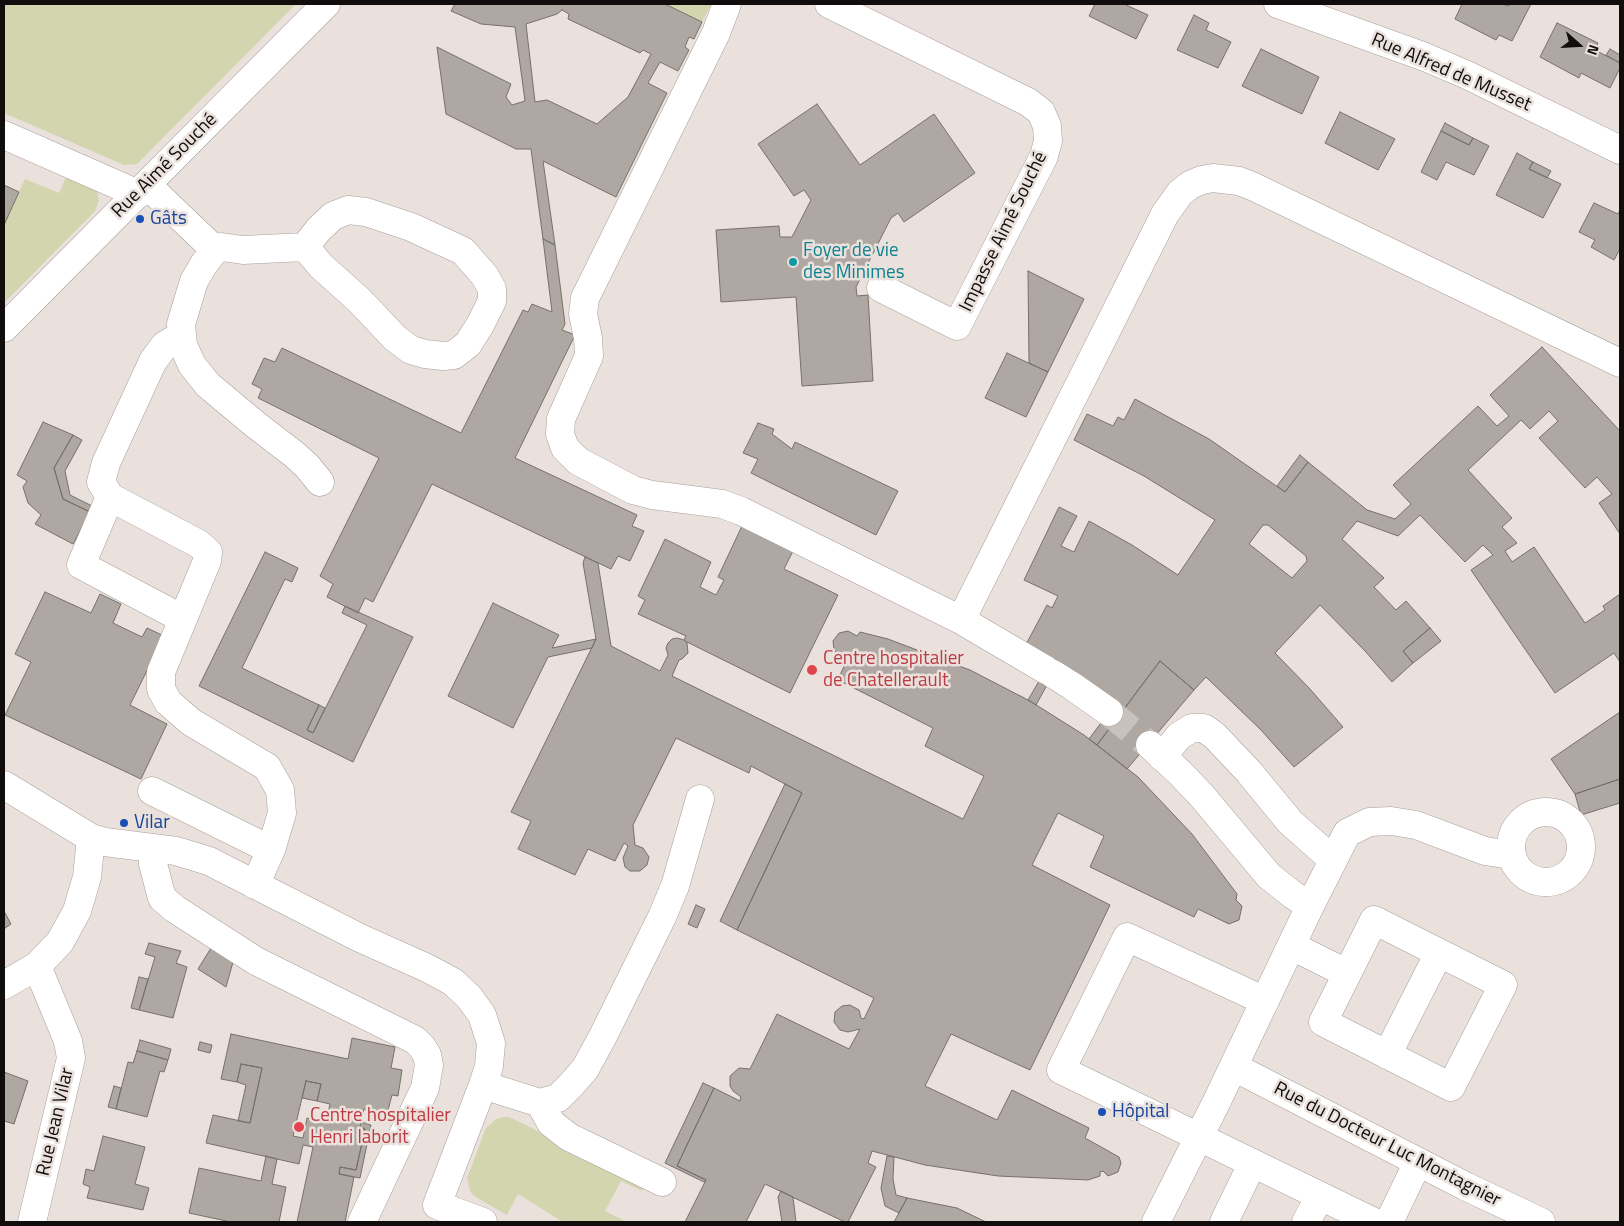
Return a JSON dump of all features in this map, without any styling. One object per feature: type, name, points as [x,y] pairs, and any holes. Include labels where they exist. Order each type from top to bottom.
[{"type":"street","name":"Rue Aimé Souché","points":[[4,328],[326,4]]},
{"type":"street","points":[[727,4],[716,33],[584,298],[582,314],[588,338],[588,356],[561,419],[560,434],[565,448],[578,460],[634,490],[652,495],[722,504],[741,511],[961,620],[1050,672],[1109,712]]},
{"type":"street","name":"Impasse Aimé Souché","points":[[829,4],[1028,102],[1041,112],[1047,126],[1048,141],[1044,156],[957,326],[881,288]]},
{"type":"street","name":"Rue Alfred de Musset","points":[[1278,4],[1425,57],[1467,75],[1620,150]]},
{"type":"street","points":[[4,135],[142,189],[215,250]]},
{"type":"street","points":[[961,620],[1165,214],[1180,193],[1190,185],[1202,180],[1213,178],[1228,179],[1252,186],[1620,363]]},
{"type":"street","points":[[305,247],[395,338],[411,350],[425,354],[454,355],[468,344],[492,301],[492,289],[485,276],[463,252],[411,227],[372,214],[348,210],[333,216],[319,229],[305,247],[243,250],[221,247],[215,250],[194,281],[181,324],[183,346],[192,365],[208,385],[295,455],[320,482]]},
{"type":"street","points":[[182,335],[165,345],[153,362],[106,463],[101,482],[110,497],[199,544],[208,552],[207,561],[162,672],[161,689],[168,702],[191,722],[267,767],[280,790],[282,813],[271,850],[255,885]]},
{"type":"street","points":[[110,497],[81,565],[183,619]]},
{"type":"street","points":[[1310,906],[1293,896],[1269,876],[1202,796],[1155,750],[1192,728],[1204,728],[1215,736],[1249,772],[1290,822],[1333,860]]},
{"type":"street","points":[[4,785],[91,838],[105,842],[194,855],[453,982],[469,997],[482,1015],[491,1043],[489,1066],[483,1085],[433,1213],[483,1222]]},
{"type":"street","points":[[152,791],[271,850]]},
{"type":"street","points":[[483,1085],[540,1103],[558,1098],[585,1069],[662,917],[675,886],[700,799]]},
{"type":"street","points":[[1156,1222],[1234,1067],[1310,906],[1347,833],[1369,822],[1391,821],[1416,826],[1485,851],[1511,855]]},
{"type":"street","points":[[4,985],[37,966],[60,942],[77,910],[87,877],[91,838]]},
{"type":"street","points":[[153,848],[153,864],[162,898],[175,909],[256,960],[415,1040],[422,1046],[429,1064],[426,1088],[362,1222]]},
{"type":"street","points":[[1374,920],[1439,953],[1503,985],[1451,1087],[1323,1022],[1374,920]]},
{"type":"street","points":[[1265,1001],[1127,937],[1061,1070],[1374,1222]]},
{"type":"street","points":[[1292,946],[1346,973]]},
{"type":"street","points":[[1387,1055],[1439,953]]},
{"type":"street","name":"Rue Jean Vilar","points":[[32,1222],[71,1058],[68,1041],[37,966]]},
{"type":"street","name":"Rue du Docteur Luc Montagnier","points":[[1234,1067],[1418,1162],[1541,1222]]},
{"type":"street","points":[[540,1103],[551,1122],[569,1137],[662,1182]]},
{"type":"street","points":[[1389,1222],[1418,1162]]},
{"type":"street","points":[[1224,1222],[1252,1164]]},
{"type":"street","points":[[1306,1222],[1320,1196]]},
{"type":"green space","points":[[4,4],[296,4],[137,164],[124,165],[4,113]]},
{"type":"green space","points":[[665,4],[708,4],[711,5],[702,22]]},
{"type":"green space","points":[[68,173],[97,191],[99,200],[95,211],[4,303],[4,225],[25,179],[59,193]]},
{"type":"green space","points":[[509,1117],[639,1180],[644,1186],[642,1191],[621,1181],[605,1211],[627,1222],[563,1222],[518,1194],[507,1215],[474,1196],[470,1191],[467,1178],[486,1128],[496,1119]]},
{"type":"building","points":[[455,4],[665,4],[702,22],[694,39],[689,37],[685,47],[689,50],[678,71],[660,62],[648,83],[667,93],[616,197],[543,161],[555,245],[543,239],[531,149],[516,149],[446,114],[437,47],[511,84],[506,97],[512,105],[525,101],[515,27],[481,24],[451,11]],"holes":[[[562,10],[569,14],[568,19],[640,53],[643,50],[651,54],[628,97],[597,124],[547,100],[535,102],[526,24],[557,14]]]},
{"type":"building","points":[[1095,4],[1127,4],[1148,15],[1136,39],[1089,16]]},
{"type":"building","points":[[1462,4],[1502,4],[1509,6],[1510,4],[1531,4],[1512,41],[1499,35],[1496,40],[1455,19]]},
{"type":"building","points":[[1194,15],[1209,23],[1206,30],[1231,42],[1218,68],[1177,50]]},
{"type":"building","points":[[1557,23],[1598,43],[1595,50],[1620,63],[1620,68],[1610,88],[1581,73],[1579,78],[1540,57]]},
{"type":"building","points":[[1261,49],[1319,77],[1302,114],[1242,86]]},
{"type":"building","points":[[1610,49],[1620,55],[1620,63],[1606,55]]},
{"type":"building","name":"Foyer de vie des Minimes","points":[[817,104],[860,165],[934,114],[975,173],[904,222],[898,213],[891,218],[856,287],[857,296],[868,295],[873,381],[802,386],[796,297],[721,302],[716,230],[779,226],[780,237],[792,237],[811,200],[804,190],[794,196],[758,144]]},
{"type":"building","points":[[1340,112],[1395,139],[1378,170],[1325,143]]},
{"type":"building","points":[[1445,123],[1473,138],[1469,145],[1441,131]]},
{"type":"building","points":[[1441,131],[1469,145],[1473,138],[1489,146],[1474,175],[1446,162],[1437,180],[1421,172]]},
{"type":"building","points":[[1517,153],[1533,162],[1529,169],[1561,184],[1543,218],[1496,195]]},
{"type":"building","points":[[1533,162],[1551,171],[1547,178],[1529,169]]},
{"type":"building","points":[[4,185],[19,192],[4,225]]},
{"type":"building","points":[[1594,203],[1618,214],[1620,210],[1620,249],[1614,260],[1591,247],[1595,240],[1579,232]]},
{"type":"building","points":[[543,239],[555,245],[565,324],[562,330],[575,335],[515,458],[637,515],[632,526],[644,531],[630,561],[618,556],[611,569],[432,484],[373,602],[365,598],[358,613],[327,597],[333,584],[320,576],[379,458],[258,398],[262,389],[252,384],[264,358],[275,362],[282,348],[461,433],[523,310],[528,312],[532,304],[552,312]]},
{"type":"building","points":[[1028,271],[1084,299],[1048,372],[1029,363]]},
{"type":"building","points":[[1542,347],[1620,431],[1620,534],[1599,503],[1612,494],[1597,477],[1585,488],[1539,438],[1558,421],[1549,411],[1530,429],[1521,420],[1468,470],[1512,518],[1502,527],[1517,543],[1505,551],[1512,562],[1534,547],[1585,623],[1605,610],[1603,606],[1620,594],[1620,662],[1614,653],[1555,693],[1471,570],[1493,555],[1483,545],[1465,562],[1420,515],[1398,536],[1357,521],[1342,539],[1384,578],[1374,587],[1396,610],[1406,601],[1430,628],[1403,651],[1413,663],[1392,682],[1320,605],[1275,653],[1343,727],[1294,767],[1261,730],[1206,677],[1194,690],[1160,661],[1097,745],[1089,739],[1109,712],[1053,674],[1036,705],[1028,700],[1049,664],[1023,650],[1047,605],[1052,608],[1058,596],[1024,580],[1059,507],[1077,516],[1061,546],[1074,552],[1089,521],[1132,545],[1178,575],[1215,520],[1144,476],[1074,440],[1087,414],[1113,426],[1118,417],[1124,420],[1135,399],[1209,439],[1285,492],[1308,462],[1367,510],[1395,519],[1411,504],[1393,485],[1478,406],[1497,426],[1509,416],[1490,395]],"holes":[[[1263,525],[1268,525],[1306,556],[1307,561],[1292,578],[1249,544]]]},
{"type":"building","points":[[1007,353],[1048,372],[1026,417],[985,398]]},
{"type":"building","points":[[43,422],[73,435],[54,468],[63,499],[90,512],[73,544],[35,524],[41,515],[28,503],[23,487],[27,481],[17,475]]},
{"type":"building","points":[[758,423],[774,429],[772,434],[792,449],[795,442],[898,491],[876,535],[751,473],[758,459],[743,453]]},
{"type":"building","points":[[73,435],[82,440],[65,471],[70,495],[92,506],[90,512],[63,499],[54,468]]},
{"type":"building","points":[[1300,455],[1308,462],[1285,492],[1277,486]]},
{"type":"building","points":[[742,526],[793,551],[784,569],[838,595],[790,693],[685,641],[686,636],[638,614],[645,600],[638,596],[665,539],[711,562],[700,587],[716,595],[724,580],[718,577]]},
{"type":"building","points":[[265,552],[298,568],[292,582],[285,579],[242,668],[319,705],[307,730],[313,733],[367,625],[342,613],[345,606],[413,637],[353,762],[199,686]]},
{"type":"building","points":[[585,557],[598,563],[611,646],[660,671],[668,655],[666,648],[668,643],[672,639],[677,638],[684,640],[687,643],[688,653],[679,660],[672,676],[963,819],[984,776],[925,746],[933,728],[838,680],[848,657],[839,655],[834,650],[833,641],[839,633],[848,631],[857,636],[860,632],[888,639],[970,670],[1030,701],[1084,735],[1138,777],[1192,834],[1237,894],[1236,900],[1242,906],[1239,920],[1229,924],[1198,909],[1194,917],[1090,867],[1104,836],[1058,813],[1032,865],[1110,905],[1030,1070],[951,1034],[925,1086],[997,1120],[1012,1090],[1089,1128],[1085,1138],[1119,1157],[1121,1163],[1118,1172],[1108,1176],[1103,1171],[1100,1172],[1100,1176],[1088,1180],[998,1176],[925,1165],[872,1151],[868,1163],[876,1167],[848,1222],[765,1184],[746,1222],[685,1222],[706,1180],[677,1166],[714,1088],[740,1101],[741,1097],[730,1086],[730,1076],[739,1068],[750,1069],[777,1014],[849,1049],[860,1029],[848,1032],[840,1030],[834,1022],[835,1012],[842,1006],[850,1005],[859,1010],[861,1018],[864,1019],[874,998],[737,930],[802,793],[751,766],[749,773],[676,738],[633,825],[635,845],[643,848],[649,857],[647,865],[640,871],[630,871],[625,867],[623,858],[628,846],[624,843],[615,861],[588,849],[575,875],[518,849],[531,821],[511,812],[596,639],[583,563]]},
{"type":"building","points":[[45,592],[91,613],[100,594],[121,604],[113,623],[142,637],[147,628],[164,636],[130,705],[167,724],[141,779],[5,715],[31,662],[15,654]]},
{"type":"building","points":[[493,603],[559,635],[552,648],[596,639],[592,648],[548,657],[513,728],[448,696]]},
{"type":"building","points":[[1430,628],[1441,641],[1413,663],[1403,651]]},
{"type":"building","points":[[1160,661],[1194,690],[1127,769],[1097,745]]},
{"type":"building","points":[[319,705],[325,708],[313,733],[307,730]]},
{"type":"building","points":[[1620,712],[1620,779],[1575,794],[1551,759]]},
{"type":"building","points":[[1620,779],[1620,803],[1581,815],[1575,794]]},
{"type":"building","points":[[785,784],[802,793],[737,930],[720,921]]},
{"type":"building","points":[[696,905],[705,909],[697,928],[688,924]]},
{"type":"building","points":[[4,911],[11,924],[4,929]]},
{"type":"building","points":[[149,943],[181,951],[176,963],[187,967],[173,1018],[139,1010],[155,957],[145,954]]},
{"type":"building","points":[[211,948],[233,962],[226,987],[198,969]]},
{"type":"building","points":[[139,977],[148,979],[139,1010],[131,1008]]},
{"type":"building","points":[[231,1034],[348,1059],[352,1038],[395,1047],[391,1068],[402,1070],[398,1096],[392,1095],[387,1114],[364,1109],[360,1127],[365,1129],[356,1170],[340,1167],[339,1174],[354,1177],[345,1222],[297,1222],[313,1147],[303,1145],[299,1164],[206,1143],[213,1115],[250,1123],[262,1068],[241,1064],[237,1082],[221,1079]],"holes":[[[306,1081],[321,1084],[317,1101],[330,1104],[326,1122],[307,1118],[303,1138],[293,1136]]]},
{"type":"building","points":[[140,1040],[171,1049],[168,1060],[137,1051]]},
{"type":"building","points":[[200,1042],[212,1045],[210,1053],[198,1050]]},
{"type":"building","points":[[137,1051],[168,1060],[164,1072],[160,1071],[147,1117],[116,1109],[128,1062],[133,1063]]},
{"type":"building","points":[[241,1064],[262,1068],[250,1123],[238,1121],[246,1085],[237,1082]]},
{"type":"building","points":[[4,1072],[28,1081],[14,1124],[4,1121]]},
{"type":"building","points":[[306,1081],[321,1084],[317,1101],[302,1098]]},
{"type":"building","points":[[703,1083],[714,1088],[677,1166],[706,1180],[704,1182],[665,1163]]},
{"type":"building","points":[[114,1086],[121,1088],[116,1109],[108,1107]]},
{"type":"building","points":[[361,1122],[371,1125],[360,1178],[339,1174],[340,1167],[356,1170],[365,1129],[360,1127]]},
{"type":"building","points":[[103,1136],[145,1147],[135,1184],[149,1188],[143,1210],[87,1198],[90,1187],[83,1184],[86,1169],[94,1171]]},
{"type":"building","points":[[266,1156],[277,1159],[272,1184],[286,1187],[279,1222],[231,1222],[189,1213],[199,1168],[261,1181]]},
{"type":"building","points":[[887,1156],[894,1157],[893,1179],[896,1195],[907,1198],[899,1213],[885,1206],[881,1188]]},
{"type":"building","points":[[781,1191],[793,1197],[796,1222],[782,1222],[778,1197]]},
{"type":"building","points":[[907,1198],[957,1208],[986,1222],[894,1222]]},
{"type":"tunnel","points":[[1109,712],[1148,744]]},
{"type":"place","name":"Gâts","points":[[140,219]]},
{"type":"place","name":"Foyer de vie des Minimes","points":[[793,262]]},
{"type":"place","name":"Centre hospitalier de Chatellerault","points":[[812,670]]},
{"type":"place","name":"Vilar","points":[[124,823]]},
{"type":"place","name":"Hôpital","points":[[1102,1112]]},
{"type":"place","name":"Centre hospitalier Henri laborit","points":[[299,1127]]}]
